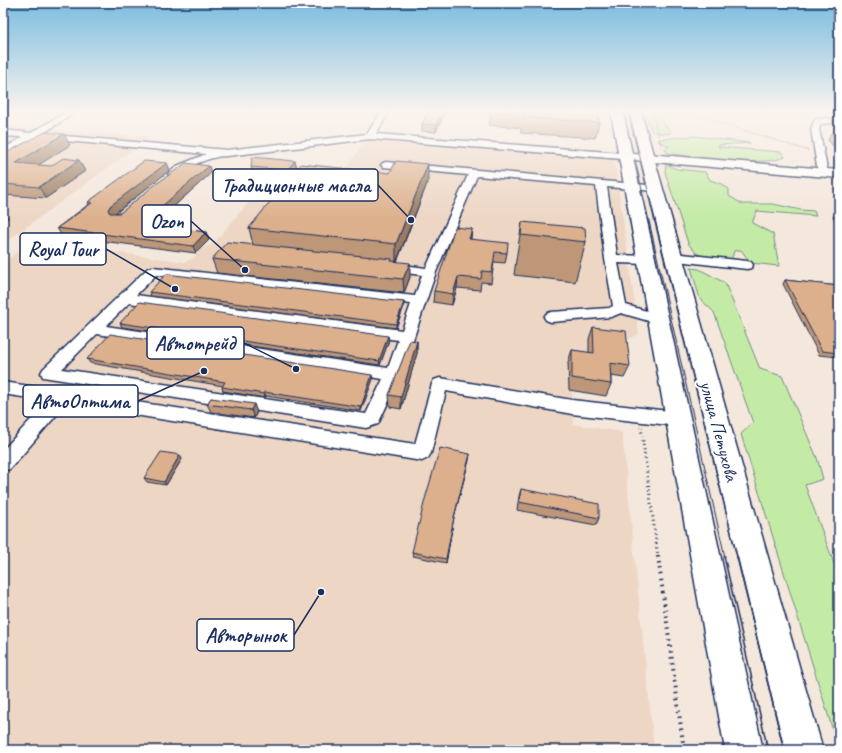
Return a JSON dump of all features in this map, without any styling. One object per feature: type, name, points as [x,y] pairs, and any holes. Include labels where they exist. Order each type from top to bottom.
[{"type":"highway","name":"улица Петухова","points":[[639,147],[646,158]]},
{"type":"highway","name":"улица Петухова","points":[[643,147],[646,158],[644,187],[647,260],[744,750]]},
{"type":"highway","name":"улица Петухова","points":[[644,187],[674,257],[804,750]]},
{"type":"main road","points":[[646,158],[839,174]]},
{"type":"street","points":[[3,153],[14,147]]},
{"type":"street","points":[[162,147],[218,152],[241,152],[280,147]]},
{"type":"street","points":[[510,147],[646,158]]},
{"type":"street","points":[[818,147],[823,173]]},
{"type":"street","points":[[168,178],[180,168],[218,152]]},
{"type":"street","points":[[386,165],[644,187]]},
{"type":"street","points":[[419,301],[153,271],[48,373],[366,421],[372,419],[393,375],[430,272],[474,172]]},
{"type":"street","points":[[601,183],[611,259],[620,308]]},
{"type":"street","points":[[674,257],[747,266]]},
{"type":"street","points":[[611,259],[647,260]]},
{"type":"street","points":[[375,266],[430,272]]},
{"type":"street","points":[[125,298],[407,336]]},
{"type":"street","points":[[551,316],[611,312],[620,308],[659,319]]},
{"type":"street","points":[[94,329],[393,375]]},
{"type":"street","points":[[3,388],[422,453],[440,384],[572,407],[678,419]]},
{"type":"street","points":[[3,463],[62,397]]},
{"type":"path","points":[[646,158],[647,147]]},
{"type":"path","points":[[797,147],[819,154]]},
{"type":"path","points":[[639,415],[684,750]]},
{"type":"shaded area","points":[[3,147],[136,147],[3,244]]},
{"type":"shaded area","points":[[361,147],[478,147],[614,157],[639,334],[621,343],[590,365],[569,390],[572,391],[573,424],[622,432],[654,750],[3,750],[3,263],[39,236],[54,238],[48,243],[185,262],[193,258],[201,249],[214,243],[282,163],[347,168]]},
{"type":"green space","points":[[667,147],[720,147],[781,152],[785,157],[775,160],[761,161],[728,160],[667,153],[665,149]]},
{"type":"green space","points":[[666,164],[676,169],[705,172],[710,180],[729,189],[729,196],[742,204],[773,204],[801,210],[814,211],[816,216],[757,211],[752,223],[773,234],[779,266],[751,263],[741,250],[734,251],[731,261],[704,257],[696,253],[688,243],[665,172]]},
{"type":"green space","points":[[691,268],[699,269],[725,283],[760,369],[782,376],[817,458],[823,479],[805,485],[835,566],[839,571],[839,750],[741,434],[753,423],[714,312],[700,299]]},
{"type":"building","points":[[17,147],[42,147],[16,163],[51,166],[63,158],[79,160],[39,187],[3,184],[3,155]]},
{"type":"building","points":[[252,157],[295,161],[287,170],[251,167]]},
{"type":"building","points":[[144,161],[167,163],[110,206],[108,210],[110,213],[120,213],[156,184],[186,163],[209,166],[141,224],[206,232],[193,246],[57,228],[92,203],[88,202]]},
{"type":"building","points":[[396,161],[428,164],[396,244],[249,228],[301,164],[390,173]]},
{"type":"building","points":[[522,222],[585,228],[586,242],[521,235]]},
{"type":"building","points":[[455,227],[472,229],[469,239],[508,243],[507,253],[495,252],[492,272],[482,271],[481,279],[458,277],[453,294],[434,291]]},
{"type":"building","points":[[227,242],[392,259],[391,261],[410,263],[403,279],[212,259]]},
{"type":"building","points":[[166,274],[404,302],[396,324],[149,292]]},
{"type":"building","points":[[785,280],[839,286],[839,353],[822,351]]},
{"type":"building","points":[[139,302],[388,336],[379,361],[120,323]]},
{"type":"building","points":[[593,327],[626,331],[630,366],[610,363],[611,384],[572,378],[572,350],[594,353]]},
{"type":"building","points":[[110,334],[372,375],[361,407],[264,392],[264,394],[222,387],[225,382],[87,359]]},
{"type":"building","points":[[410,340],[417,341],[401,397],[389,395]]},
{"type":"building","points":[[211,398],[254,404],[251,410],[207,404]]},
{"type":"building","points":[[440,448],[470,454],[454,517],[446,559],[412,552],[425,499]]},
{"type":"building","points":[[161,452],[180,455],[164,482],[144,478]]},
{"type":"building","points":[[521,489],[599,504],[599,518],[519,502]]},
{"type":"tram line","points":[[638,147],[737,557]]},
{"type":"tram line","points":[[635,159],[725,557]]},
{"type":"tram line","points":[[724,556],[768,750]]},
{"type":"tram line","points":[[737,556],[784,750]]},
{"type":"place","name":"Традиционные масла","points":[[411,220]]},
{"type":"place","name":"Ozon","points":[[245,270]]},
{"type":"place","name":"Royal Tour","points":[[175,289]]},
{"type":"place","name":"Автотрейд","points":[[296,369]]},
{"type":"place","name":"АвтоОптима","points":[[204,371]]},
{"type":"place","name":"Авторынок","points":[[321,592]]}]
